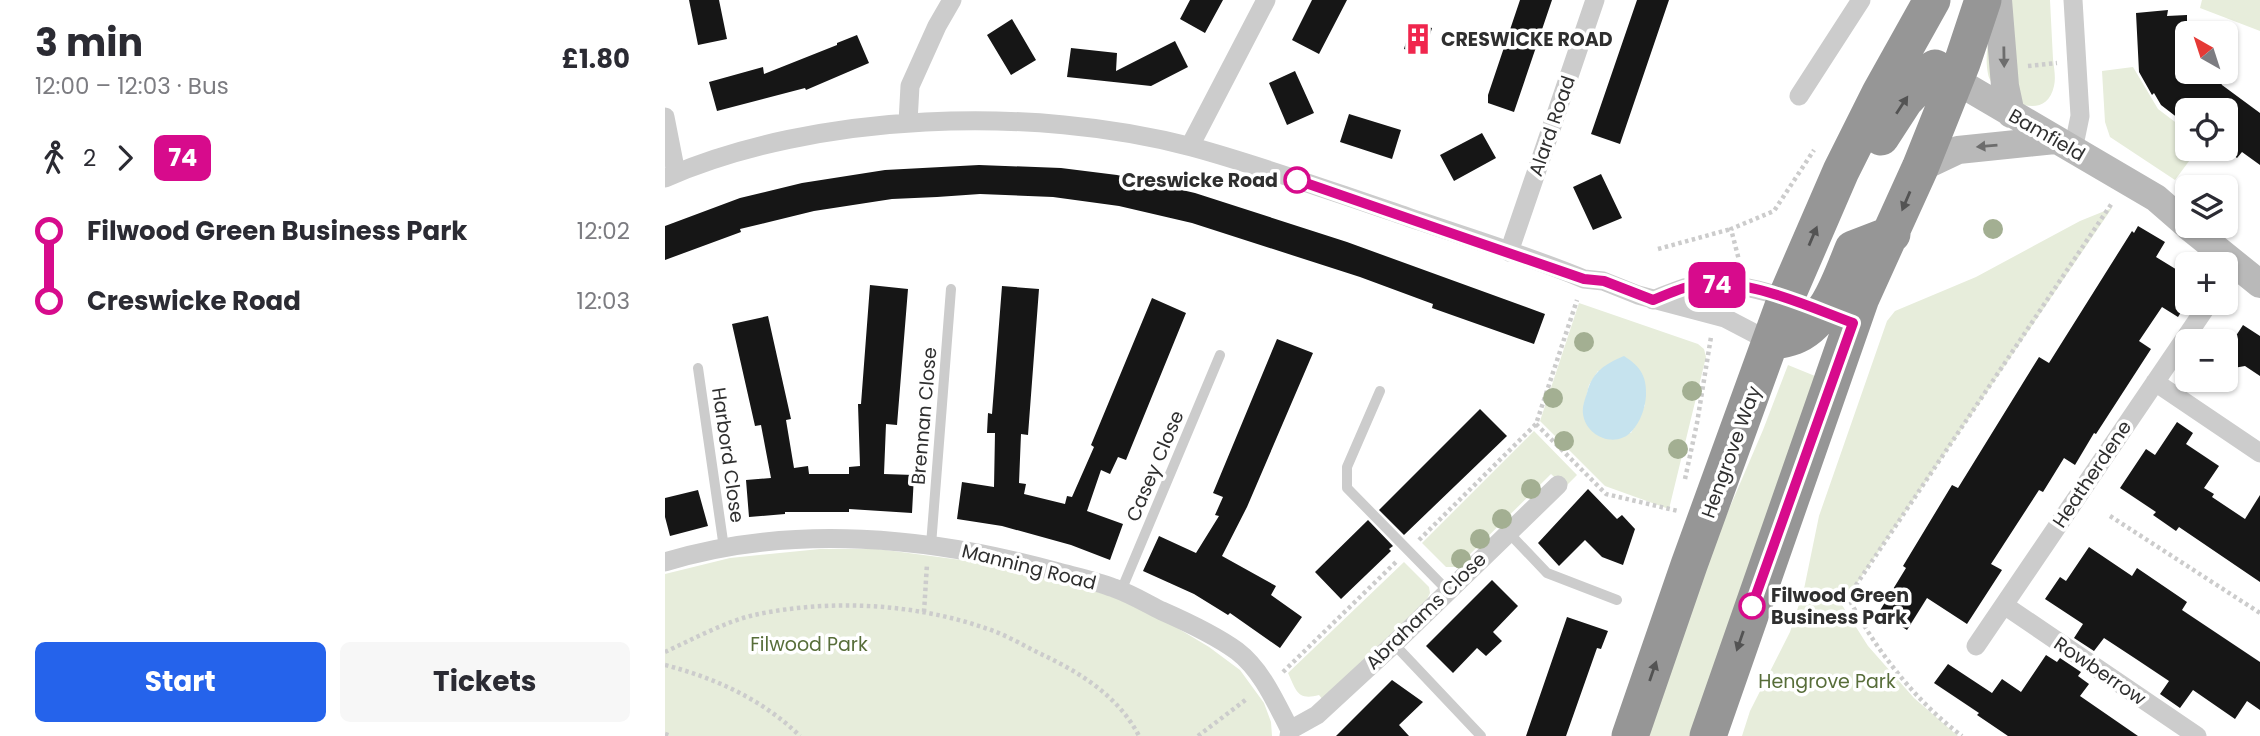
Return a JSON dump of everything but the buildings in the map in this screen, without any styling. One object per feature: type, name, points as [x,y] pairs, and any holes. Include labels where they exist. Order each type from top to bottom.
[{"type":"highway","name":"Hengrove Way","points":[[1630,736],[1786,299],[1830,157],[1904,48],[1932,0]]},
{"type":"highway","points":[[1830,157],[1865,160],[1905,100],[1962,63],[1983,0]]},
{"type":"highway","points":[[1770,342],[1795,337],[1811,327],[1837,317],[1861,298],[1920,167],[1945,74]]},
{"type":"highway","points":[[1708,736],[1837,317]]},
{"type":"street","points":[[908,122],[910,86],[952,0]]},
{"type":"street","points":[[1190,146],[1266,0]]},
{"type":"street","name":"Alard Road","points":[[1509,252],[1595,0]]},
{"type":"street","points":[[1799,96],[1861,0]]},
{"type":"street","points":[[1999,0],[2004,68],[2011,114]]},
{"type":"street","points":[[1920,167],[1958,150],[2064,145],[2080,116],[2073,0]]},
{"type":"street","name":"Bamfield","points":[[1904,48],[2156,198],[2175,214]]},
{"type":"street","points":[[665,117],[670,175],[737,152],[785,140],[908,122],[1051,124],[1127,133],[1190,146],[1324,188],[1584,279],[1604,281],[1653,300],[1725,318],[1770,342]]},
{"type":"street","name":"Bamfield","points":[[2200,238],[2212,252]]},
{"type":"street","name":"Bamfield","points":[[2238,275],[2260,284]]},
{"type":"street","points":[[1653,300],[1685,288],[1722,284],[1786,299],[1837,317]]},
{"type":"street","name":"Heatherdene","points":[[1976,646],[2201,315]]},
{"type":"street","points":[[2155,382],[2260,453]]},
{"type":"street","name":"Abrahams Close","points":[[1290,733],[1317,715],[1394,644],[1557,485]]},
{"type":"street","name":"Manning Road","points":[[665,562],[725,548],[820,538],[931,545],[1001,556],[1121,591],[1188,623],[1238,652],[1266,684],[1290,733]]},
{"type":"street","name":"Rowberrow","points":[[2004,605],[2197,736]]},
{"type":"lane","name":"Brennan Close","points":[[931,545],[951,289]]},
{"type":"lane","name":"Casey Close","points":[[1121,591],[1220,355]]},
{"type":"lane","name":"Harbord Close","points":[[698,368],[725,548]]},
{"type":"lane","points":[[1380,391],[1347,467],[1347,488],[1447,590]]},
{"type":"lane","points":[[1508,532],[1548,573],[1618,600]]},
{"type":"lane","points":[[1394,644],[1481,736]]},
{"type":"path","points":[[2004,68],[2057,64],[2057,52]]},
{"type":"path","points":[[1658,249],[1731,229],[1774,211],[1830,157]]},
{"type":"path","points":[[1848,597],[2116,197],[2124,180]]},
{"type":"path","points":[[1731,229],[1740,262]]},
{"type":"path","points":[[1198,736],[1289,668],[1536,424],[1584,279]]},
{"type":"path","points":[[1536,424],[1606,494],[1678,511]]},
{"type":"path","points":[[2110,516],[2260,613]]},
{"type":"path","points":[[924,612],[931,545]]},
{"type":"path","points":[[1797,599],[1848,597]]},
{"type":"path","points":[[1848,597],[1860,621],[1882,653],[1943,722],[1962,736]]},
{"type":"path","points":[[665,652],[751,615],[834,607],[887,607],[924,612],[988,628],[1065,666],[1109,697],[1139,736]]},
{"type":"path","points":[[665,665],[696,673],[742,692],[800,736]]},
{"type":"path","points":[[665,734],[671,736]]},
{"type":"green space","points":[[1999,0],[2050,0],[2055,83],[2049,98],[2040,105],[2030,106],[2008,98],[1991,82],[1987,65],[1988,46]]},
{"type":"green space","points":[[2202,0],[2260,0],[2260,31],[2238,21],[2200,8]]},
{"type":"green space","points":[[2133,67],[2158,109],[2175,122],[2175,161],[2189,161],[2179,175],[2175,175],[2175,180],[2110,137],[2105,122],[2102,71]]},
{"type":"green space","name":"Hengrove Park","points":[[2112,208],[1842,605],[1868,646],[1914,698],[1958,736],[1742,736],[1750,711],[1790,632],[1804,589],[1819,516],[1887,321],[1895,311],[1976,277],[2080,221]]},
{"type":"green space","points":[[1579,303],[1698,344],[1704,349],[1706,357],[1669,509],[1605,486],[1540,421]],"holes":[[[1598,371],[1645,405],[1631,433],[1583,411],[1589,385]]]},
{"type":"green space","points":[[1788,365],[1815,376],[1690,736],[1644,736],[1705,565]]},
{"type":"green space","points":[[1534,431],[1577,475],[1565,487],[1551,474],[1457,567],[1446,567],[1422,543]]},
{"type":"green space","name":"Filwood Park","points":[[820,549],[878,549],[1029,569],[1114,597],[1169,623],[1240,670],[1264,703],[1271,722],[1272,736],[665,736],[665,574],[730,558]]},
{"type":"green space","points":[[1404,562],[1429,587],[1427,599],[1323,700],[1319,695],[1306,696],[1298,693],[1288,673]]},
{"type":"water","points":[[1624,356],[1641,372],[1646,389],[1644,410],[1632,431],[1618,439],[1610,440],[1590,429],[1585,422],[1583,406],[1596,374]]},
{"type":"bus line","name":"74","points":[[1297,180],[1584,279],[1604,281],[1653,300],[1685,288],[1722,284],[1786,299],[1853,323],[1752,606]]},
{"type":"place","name":"CRESWICKE ROAD","points":[[1418,39]]},
{"type":"place","name":"Creswicke Road","points":[[1297,180]]},
{"type":"place","name":"Filwood Green Business Park","points":[[1752,606]]}]
